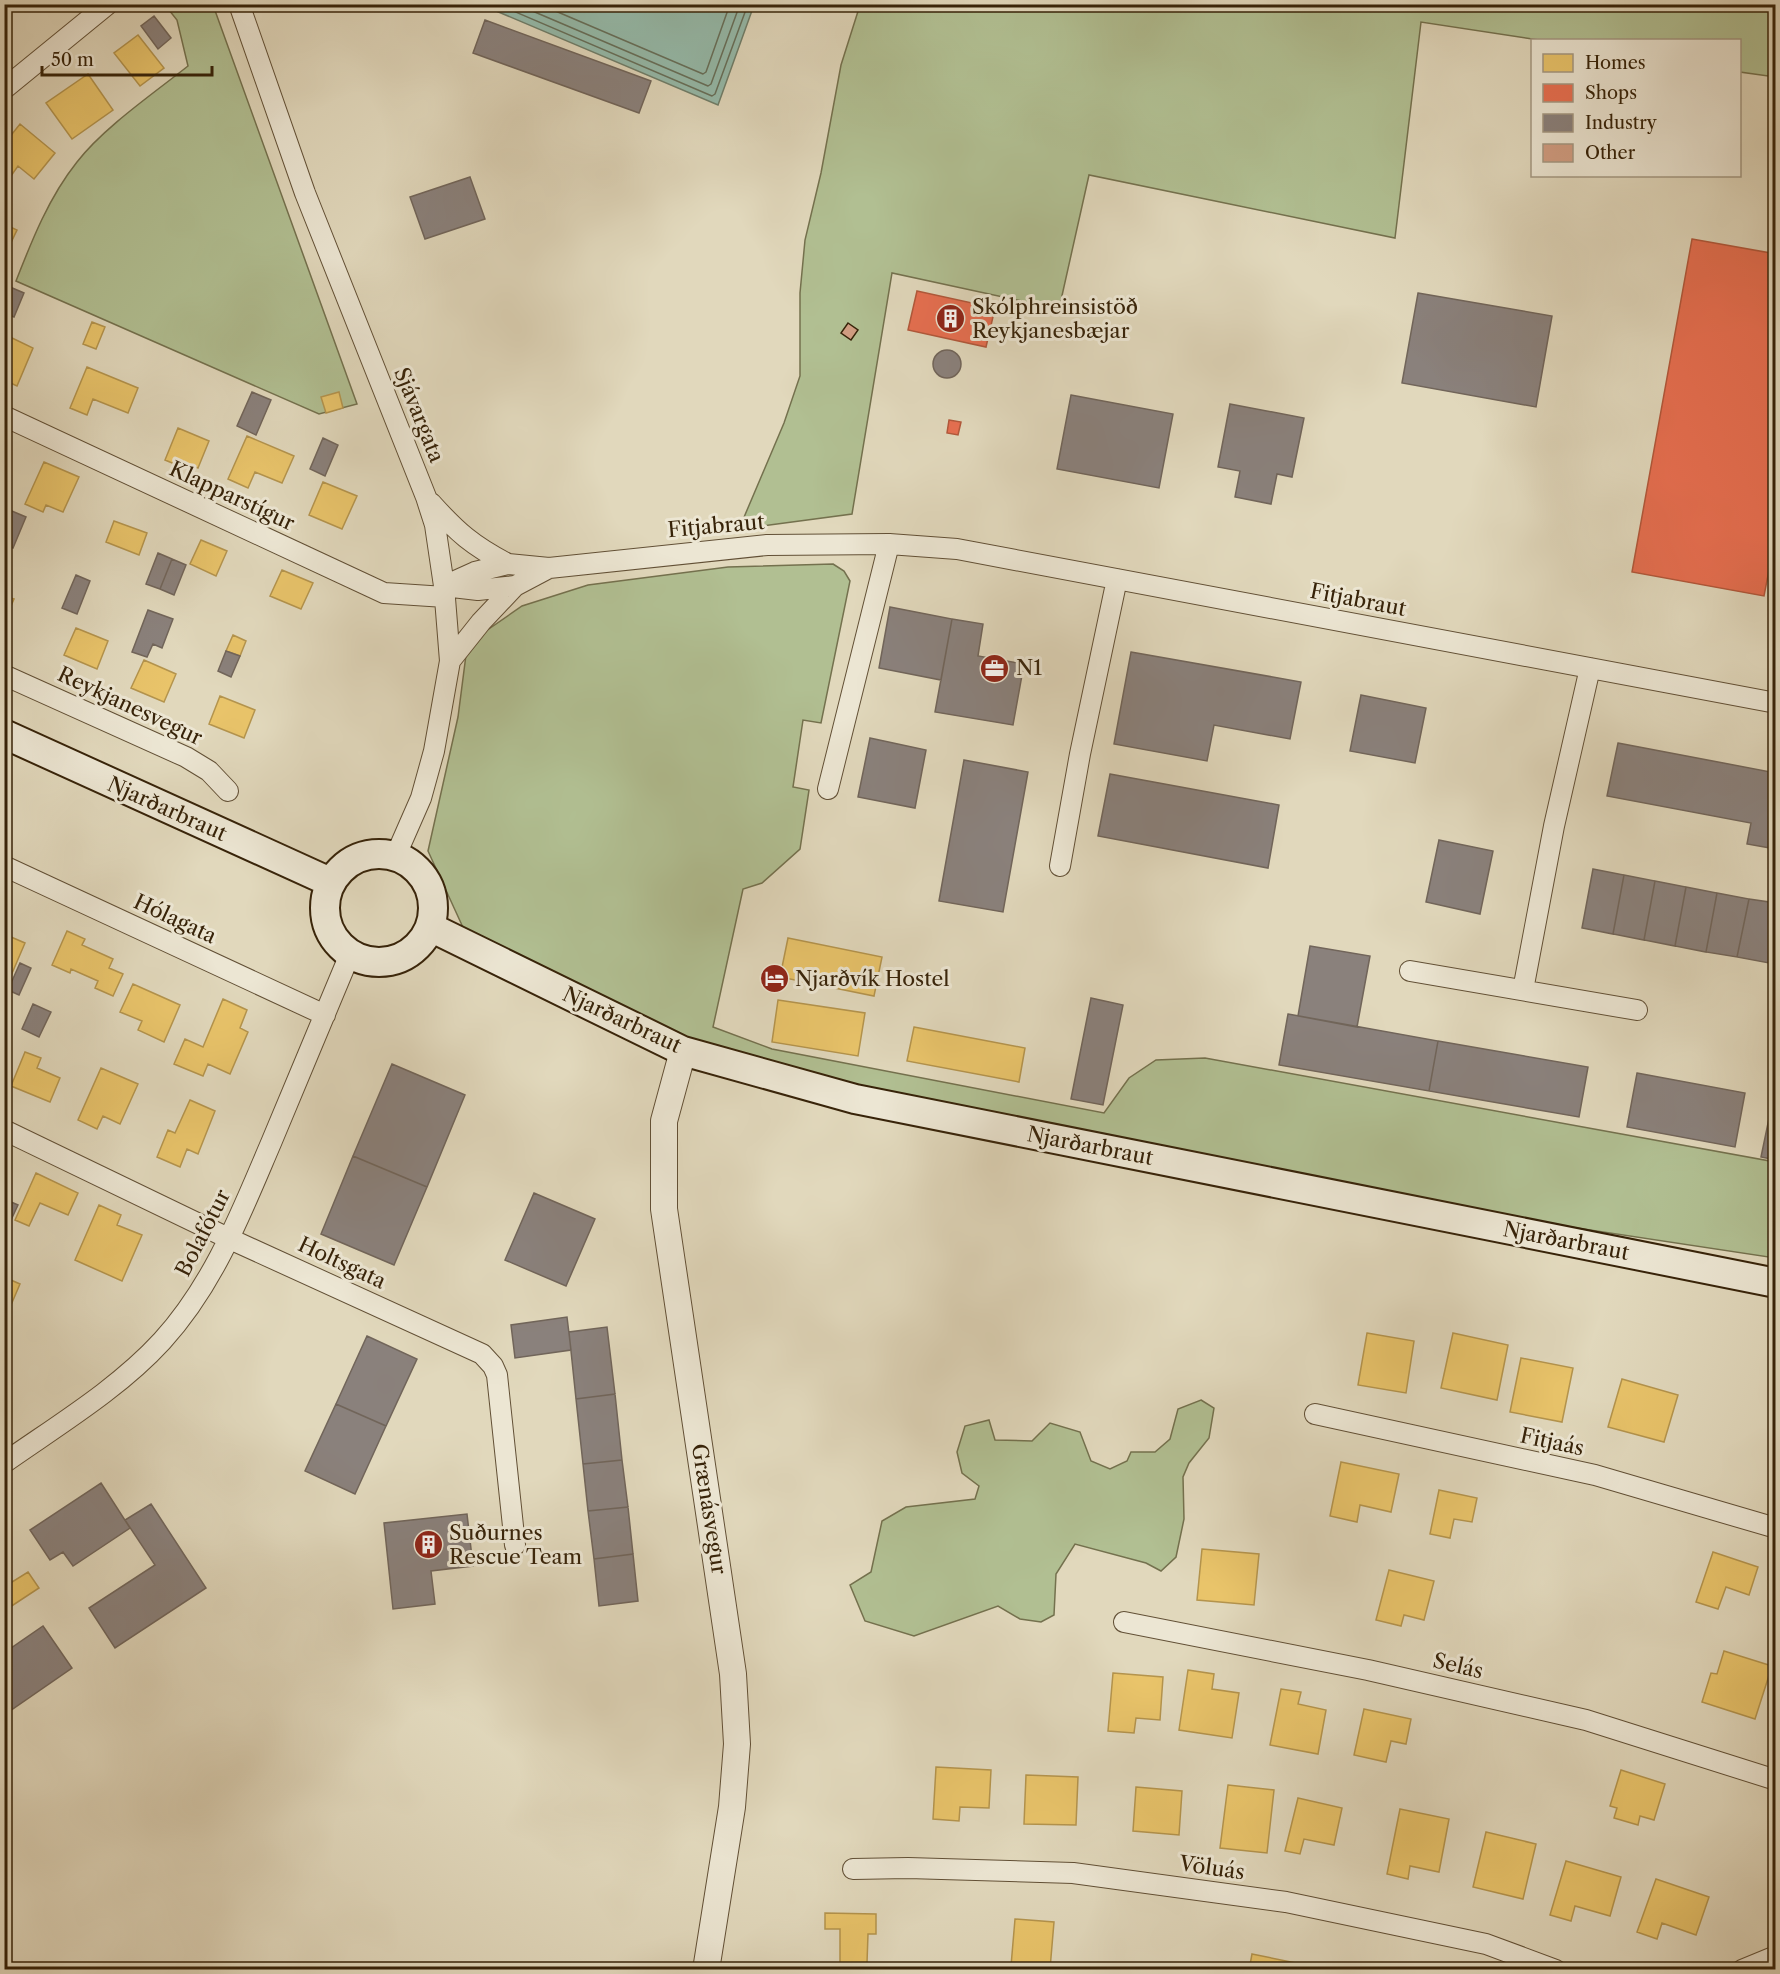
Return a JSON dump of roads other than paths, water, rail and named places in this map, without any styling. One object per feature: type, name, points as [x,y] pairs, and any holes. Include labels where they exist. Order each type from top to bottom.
[{"type":"main road","name":"Njarðarbraut","points":[[4,734],[330,882]]},
{"type":"main road","points":[[365,854],[396,855],[411,864],[424,876],[431,892],[433,910],[430,927],[422,941],[411,952],[396,959],[381,962],[365,960],[350,954],[337,944],[324,914],[325,897],[330,882],[345,865],[365,854]]},
{"type":"main road","name":"Njarðarbraut","points":[[430,927],[683,1050],[855,1099],[1776,1283]]},
{"type":"street","points":[[4,89],[108,4]]},
{"type":"street","name":"Sjávargata","points":[[239,4],[305,193],[426,497],[435,525],[445,591],[450,661],[434,751],[421,798],[396,855]]},
{"type":"street","name":"Klapparstígur","points":[[4,416],[384,593],[445,591]]},
{"type":"street","name":"Fitjabraut","points":[[426,497],[471,543],[508,564]]},
{"type":"street","name":"Fitjabraut","points":[[445,591],[475,572],[508,564],[549,568],[767,544],[889,544],[957,549],[1776,703]]},
{"type":"street","points":[[828,789],[889,544]]},
{"type":"street","name":"Fitjabraut","points":[[450,661],[481,622],[515,586],[549,568]]},
{"type":"street","points":[[1060,866],[1080,754],[1117,579]]},
{"type":"street","name":"Fitjabraut","points":[[445,591],[515,586]]},
{"type":"street","points":[[1523,990],[1554,826],[1590,668]]},
{"type":"street","name":"Reykjanesvegur","points":[[4,675],[186,757],[209,771],[228,791]]},
{"type":"street","name":"Hólagata","points":[[4,866],[325,1015]]},
{"type":"street","name":"Bolafótur","points":[[4,1463],[96,1398],[154,1348],[194,1301],[230,1239],[350,954]]},
{"type":"street","points":[[1410,971],[1637,1010]]},
{"type":"street","name":"Grænásvegur","points":[[683,1050],[664,1121],[664,1209],[734,1674],[737,1744],[732,1808],[706,1970]]},
{"type":"street","name":"Holtsgata","points":[[4,1130],[230,1239],[482,1354],[493,1365],[497,1375],[514,1545]]},
{"type":"street","name":"Fitjaás","points":[[1315,1414],[1594,1475],[1776,1528]]},
{"type":"street","name":"Selás","points":[[1124,1622],[1368,1670],[1586,1719],[1776,1780]]},
{"type":"street","name":"Völuás","points":[[853,1869],[908,1868],[1072,1873],[1286,1902],[1486,1944],[1556,1970]]},
{"type":"street","points":[[1742,1970],[1776,1956]]},
{"type":"water","points":[[482,5],[754,5],[718,105]]},
{"type":"place","name":"Skólphreinsistöð Reykjanesbæjar","points":[[951,319]]},
{"type":"place","name":"N1","points":[[995,668]]},
{"type":"place","name":"Njarðvík Hostel","points":[[774,979]]},
{"type":"place","name":"Suðurnes Rescue Team","points":[[428,1545]]}]
